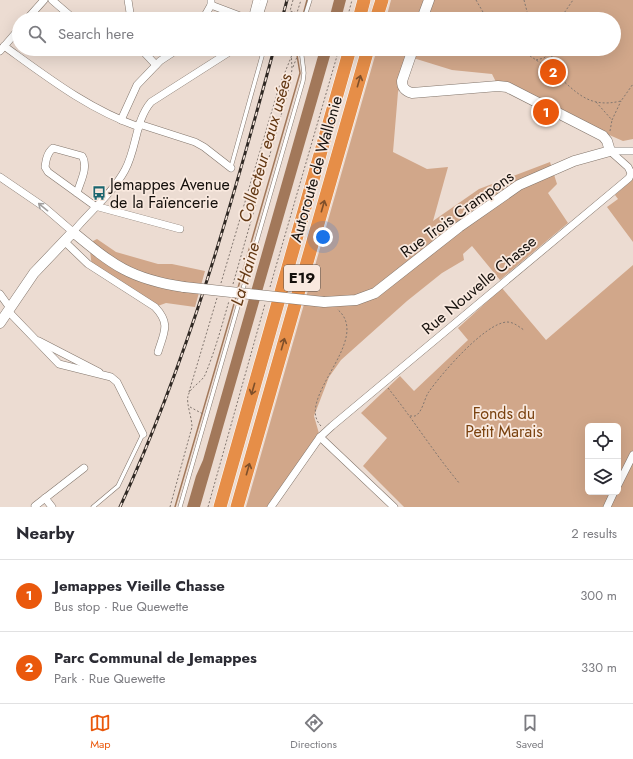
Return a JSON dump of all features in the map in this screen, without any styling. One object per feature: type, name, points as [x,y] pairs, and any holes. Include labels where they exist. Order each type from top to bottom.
[{"type":"highway","points":[[361,12],[364,0]]},
{"type":"highway","points":[[378,12],[382,0]]},
{"type":"highway","name":"Autoroute de Wallonie","points":[[220,507],[348,56]]},
{"type":"highway","name":"Autoroute de Wallonie","points":[[237,507],[366,56]]},
{"type":"street","points":[[33,12],[44,0]]},
{"type":"street","points":[[52,0],[66,12]]},
{"type":"street","points":[[128,0],[130,12]]},
{"type":"street","points":[[254,12],[257,0]]},
{"type":"street","points":[[260,12],[264,0]]},
{"type":"street","points":[[425,12],[429,0]]},
{"type":"street","points":[[206,12],[211,3],[232,12]]},
{"type":"street","points":[[12,36],[2,48],[12,55]]},
{"type":"street","points":[[14,56],[104,114],[195,142],[204,147],[231,168]]},
{"type":"street","points":[[148,56],[156,65]]},
{"type":"street","points":[[121,120],[137,85],[156,65],[168,56]]},
{"type":"street","points":[[0,323],[34,273],[73,232],[124,172],[131,158],[144,111],[157,97],[223,56]]},
{"type":"street","points":[[410,56],[402,81],[404,89],[412,93],[498,86],[507,87],[603,136],[607,141],[610,151],[633,151]]},
{"type":"street","points":[[77,193],[85,166],[85,161],[82,156],[53,148],[49,151],[45,168],[48,172],[77,193],[95,206],[180,229]]},
{"type":"street","name":"Rue Nouvelle Chasse","points":[[271,507],[320,437],[326,431],[629,178],[632,174],[628,166],[610,151]]},
{"type":"street","name":"Rue Trois Crampons","points":[[73,232],[104,258],[125,271],[144,279],[184,287],[326,302],[356,300],[375,293],[459,227],[519,185],[574,162],[610,151]]},
{"type":"street","points":[[0,177],[44,207],[73,232]]},
{"type":"street","points":[[64,241],[88,264],[155,307],[163,315],[166,324],[158,352]]},
{"type":"street","points":[[0,294],[9,310],[59,364],[110,377]]},
{"type":"street","points":[[37,340],[110,377],[121,388],[143,434]]},
{"type":"street","points":[[320,437],[394,507]]},
{"type":"street","points":[[621,479],[633,455]]},
{"type":"street","points":[[35,506],[84,468]]},
{"type":"street","points":[[607,507],[613,495]]},
{"type":"street","points":[[45,498],[52,507]]},
{"type":"lane","points":[[306,12],[310,0]]},
{"type":"lane","points":[[231,168],[262,56]]},
{"type":"lane","points":[[180,507],[302,81],[304,73],[302,56]]},
{"type":"lane","points":[[93,507],[118,486],[143,434]]},
{"type":"path","points":[[293,0],[290,11],[294,12]]},
{"type":"path","points":[[297,12],[301,0]]},
{"type":"path","points":[[349,12],[352,0]]},
{"type":"path","points":[[476,0],[483,12]]},
{"type":"path","points":[[524,0],[527,12]]},
{"type":"path","points":[[565,12],[573,0]]},
{"type":"path","points":[[232,288],[287,96],[292,69],[292,56]]},
{"type":"path","points":[[221,285],[279,86],[292,56]]},
{"type":"path","points":[[292,69],[298,56]]},
{"type":"path","points":[[270,288],[337,56]]},
{"type":"path","points":[[535,60],[546,56]]},
{"type":"path","points":[[552,56],[555,73]]},
{"type":"path","points":[[530,57],[555,73],[577,94],[595,102],[610,104],[621,101]]},
{"type":"path","points":[[607,141],[612,120],[621,101],[633,84]]},
{"type":"path","points":[[595,102],[612,120]]},
{"type":"path","points":[[206,415],[197,412],[187,401],[218,293]]},
{"type":"path","points":[[188,395],[204,377],[230,295]]},
{"type":"path","points":[[326,302],[344,316],[346,320],[344,346],[329,373],[317,400],[316,412],[319,424],[326,431]]},
{"type":"path","points":[[208,507],[266,303]]},
{"type":"path","points":[[410,416],[416,416],[418,414],[425,398],[436,382],[471,343],[495,326],[502,323],[509,322],[524,330]]},
{"type":"path","points":[[383,382],[460,484]]},
{"type":"path","points":[[170,507],[192,427],[190,406]]},
{"type":"green space","points":[[391,0],[429,0],[425,12],[388,12]]},
{"type":"green space","points":[[430,0],[633,0],[633,139],[623,141],[498,86],[492,74],[452,70],[410,57],[398,92],[393,152],[427,169],[448,167],[433,221],[479,189],[550,162],[557,184],[548,193],[568,223],[500,280],[472,246],[463,254],[464,260],[442,273],[407,301],[341,360],[329,377],[314,416],[320,437],[271,507],[246,507],[375,56],[621,56],[621,12],[426,12]]},
{"type":"green space","points":[[633,179],[633,242],[607,207],[618,199],[615,195]]},
{"type":"green space","points":[[97,239],[116,252],[158,264],[172,264],[205,271],[195,307],[166,303],[155,307],[92,267],[89,243]]},
{"type":"green space","name":"Fonds du Petit Marais","points":[[633,265],[633,507],[404,507],[363,466],[387,438],[361,413],[400,376],[414,391],[468,340],[458,328],[502,288],[546,340]]},
{"type":"shaded area","points":[[334,0],[346,0],[343,12],[331,12]]},
{"type":"shaded area","points":[[318,56],[330,56],[200,507],[187,507],[196,476],[203,460]]},
{"type":"waterway","name":"Collecteur eaux usées","points":[[304,12],[307,0]]},
{"type":"waterway","name":"Collecteur eaux usées","points":[[238,288],[300,73],[297,56]]},
{"type":"waterway","name":"Collecteur eaux usées","points":[[175,507],[236,297]]},
{"type":"railway","points":[[284,12],[287,0]]},
{"type":"railway","points":[[120,507],[167,395],[188,338],[225,223],[272,56]]},
{"type":"place","name":"Parc Communal de Jemappes","points":[[553,72]]},
{"type":"place","name":"Jemappes Vieille Chasse","points":[[546,112]]},
{"type":"place","name":"Jemappes Avenue de la Faïencerie","points":[[99,193]]},
{"type":"water label","name":"La Haine","points":[[245,274]]}]
